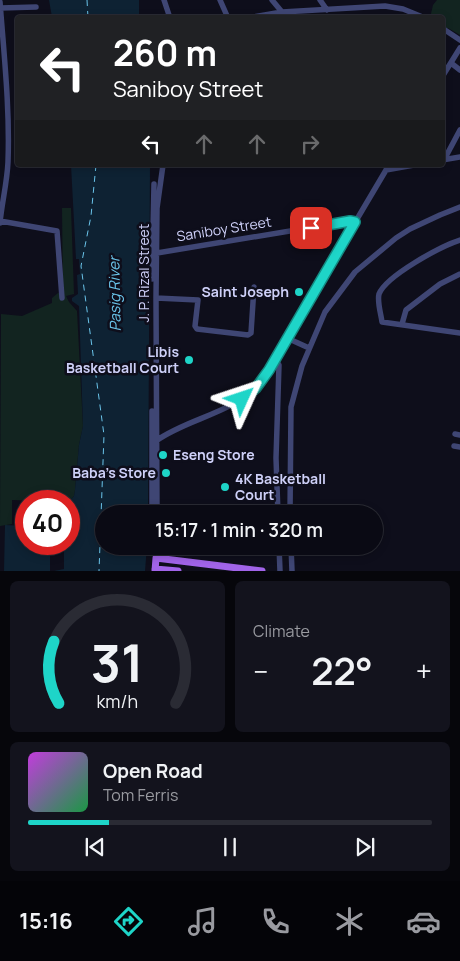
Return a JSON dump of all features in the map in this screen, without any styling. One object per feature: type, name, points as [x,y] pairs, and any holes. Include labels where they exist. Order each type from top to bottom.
[{"type":"main road","points":[[178,571],[155,570],[156,558],[262,571]]},
{"type":"street","points":[[164,0],[169,15]]},
{"type":"street","points":[[220,0],[227,15]]},
{"type":"street","points":[[272,0],[282,12]]},
{"type":"street","points":[[320,0],[327,10]]},
{"type":"street","points":[[368,0],[372,7]]},
{"type":"street","points":[[0,2],[8,153],[0,222],[57,231],[62,298]]},
{"type":"street","points":[[0,8],[36,7]]},
{"type":"street","points":[[264,15],[282,12],[372,7],[398,8],[417,15]]},
{"type":"street","points":[[445,30],[460,40]]},
{"type":"street","points":[[445,72],[460,48]]},
{"type":"street","points":[[451,63],[460,70]]},
{"type":"street","points":[[0,110],[7,109]]},
{"type":"street","points":[[445,156],[460,130]]},
{"type":"street","points":[[0,153],[8,153]]},
{"type":"street","points":[[445,160],[460,157]]},
{"type":"street","name":"J. P. Rizal Street","points":[[157,505],[157,208],[163,167]]},
{"type":"street","points":[[156,441],[178,428],[242,399],[260,383],[388,167]]},
{"type":"street","points":[[152,505],[154,326],[152,223],[154,184]]},
{"type":"street","points":[[290,505],[292,407],[302,366],[325,312],[355,272],[389,243],[410,229],[460,207]]},
{"type":"street","name":"Saniboy Street","points":[[157,253],[350,221],[355,222]]},
{"type":"street","points":[[460,240],[417,260],[384,288],[378,298],[382,322],[460,333]]},
{"type":"street","points":[[402,324],[406,310],[440,284],[460,274]]},
{"type":"street","points":[[156,298],[198,300],[195,328],[248,335],[251,333],[254,287]]},
{"type":"street","points":[[287,338],[309,348]]},
{"type":"street","points":[[275,359],[279,365],[276,458],[278,505]]},
{"type":"street","points":[[279,555],[280,571]]},
{"type":"street","points":[[291,555],[292,571]]},
{"type":"green space","points":[[437,0],[460,0],[460,35],[448,28],[445,29],[445,15],[431,15],[433,5]]},
{"type":"green space","points":[[62,208],[71,208],[74,294],[66,296],[77,311],[83,426],[79,445],[75,490],[15,490],[15,500],[12,500],[12,524],[0,526],[1,314],[22,316],[52,303],[52,298],[58,293],[63,294]]},
{"type":"water","points":[[49,0],[139,0],[139,15],[52,15]]},
{"type":"water","name":"Pasig River","points":[[71,167],[150,167],[148,505],[95,505],[95,555],[146,555],[145,571],[54,571],[64,569],[64,555],[80,555],[80,490],[75,490],[79,445],[83,426],[79,306],[72,301],[72,298],[78,294],[77,275],[80,274],[79,259],[76,259]]},
{"type":"water","points":[[5,525],[15,525],[15,555],[50,555],[50,571],[4,571]]},
{"type":"ferry route","points":[[87,0],[88,15]]},
{"type":"ferry route","points":[[96,167],[91,216],[81,266],[104,435],[99,571]]},
{"type":"place","name":"Saint Joseph","points":[[299,292]]},
{"type":"place","name":"Libis Basketball Court","points":[[189,360]]},
{"type":"place","name":"Eseng Store","points":[[163,455]]},
{"type":"place","name":"Baba's Store","points":[[166,473]]},
{"type":"place","name":"4K Basketball Court","points":[[225,487]]},
{"type":"route","points":[[242,399],[256,388],[269,370],[355,222],[350,221],[311,228]]}]
